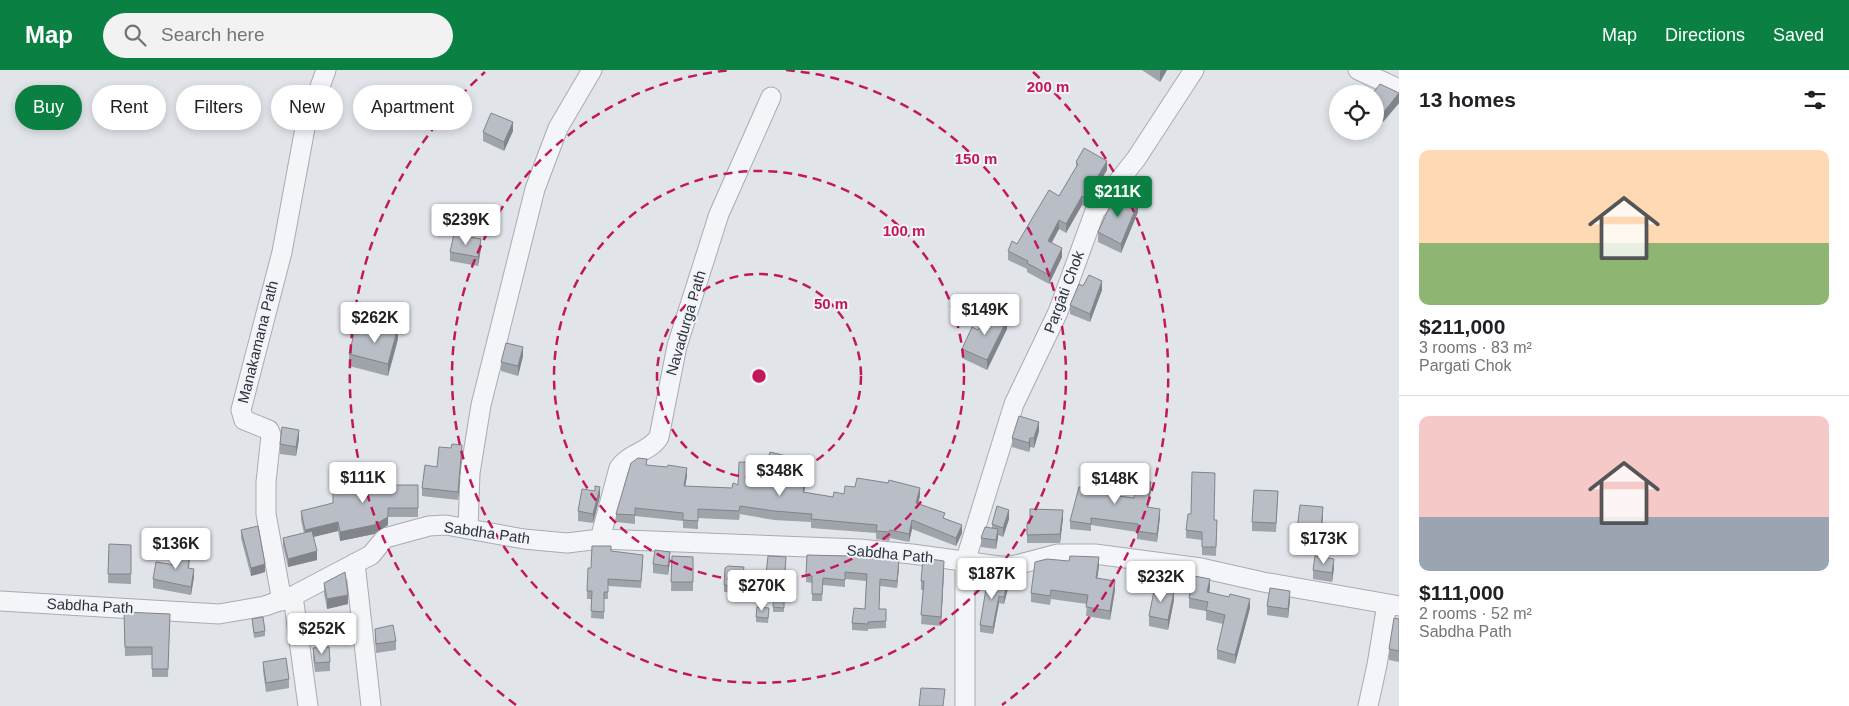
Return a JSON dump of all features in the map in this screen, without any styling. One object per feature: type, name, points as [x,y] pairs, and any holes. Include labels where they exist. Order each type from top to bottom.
[{"type":"street","name":"Manakamana Path","points":[[288,598],[266,514],[266,482],[271,435],[269,430],[244,420],[241,410],[282,252],[305,128],[326,70]]},
{"type":"street","points":[[468,529],[470,473],[481,405],[532,198],[558,128],[592,70]]},
{"type":"street","points":[[1358,70],[1399,89]]},
{"type":"street","name":"Pargati Chok","points":[[965,706],[965,562],[1014,404],[1058,312],[1095,211],[1136,158],[1187,72]]},
{"type":"street","name":"Navadurga Path","points":[[600,539],[619,468],[625,461],[654,444],[659,437],[677,346],[719,214],[771,97]]},
{"type":"street","name":"Sabdha Path","points":[[0,601],[219,614],[241,612],[288,598],[355,564],[371,555],[385,538],[429,526],[446,525],[524,539],[567,543],[600,539],[860,549],[1012,566],[1058,554],[1095,554],[1201,568],[1263,582],[1393,605]]},
{"type":"street","points":[[355,564],[371,706]]},
{"type":"street","points":[[288,598],[308,706]]},
{"type":"street","points":[[1368,706],[1393,605]]},
{"type":"building","points":[[1384,86],[1399,93],[1384,112]]},
{"type":"building","points":[[491,113],[513,122],[504,142],[483,132]]},
{"type":"building","points":[[1084,148],[1107,161],[1085,198],[1082,196],[1066,224],[1059,220],[1048,241],[1062,248],[1049,275],[1008,251],[1012,241],[1017,244],[1049,190],[1059,196],[1078,164],[1076,162]]},
{"type":"building","points":[[1116,193],[1138,203],[1121,244],[1098,232]]},
{"type":"building","points":[[454,234],[481,239],[478,257],[450,252]]},
{"type":"building","points":[[1089,275],[1102,281],[1090,314],[1070,305],[1079,284],[1083,286]]},
{"type":"building","points":[[987,311],[1007,320],[987,360],[962,349],[972,327],[978,330]]},
{"type":"building","points":[[382,321],[398,327],[388,364],[349,354],[355,330],[377,336]]},
{"type":"building","points":[[506,343],[523,347],[518,366],[501,362]]},
{"type":"building","points":[[1019,416],[1039,422],[1034,438],[1030,438],[1029,443],[1012,438]]},
{"type":"building","points":[[282,427],[299,430],[296,447],[280,444]]},
{"type":"building","points":[[452,444],[462,445],[458,492],[422,488],[425,465],[437,467],[439,447],[451,448]]},
{"type":"building","points":[[770,452],[790,457],[789,463],[807,466],[803,492],[833,497],[834,492],[844,494],[845,486],[855,487],[857,478],[888,483],[889,480],[920,488],[916,503],[945,513],[943,518],[962,525],[956,538],[912,520],[909,534],[890,530],[889,532],[876,531],[877,525],[811,519],[812,514],[740,506],[739,511],[698,509],[698,521],[683,520],[683,513],[635,508],[635,515],[616,514],[631,463],[638,458],[647,459],[646,465],[667,467],[668,465],[687,468],[684,486],[732,488],[733,483],[738,485],[739,462],[767,463]]},
{"type":"building","points":[[1090,466],[1100,469],[1097,480],[1100,481],[1095,493],[1134,498],[1137,480],[1151,482],[1147,507],[1160,509],[1157,534],[1137,531],[1138,524],[1091,518],[1091,524],[1070,521],[1079,487],[1082,488]]},
{"type":"building","points":[[371,467],[386,467],[387,485],[418,485],[418,508],[388,508],[388,517],[374,525],[340,532],[338,522],[305,530],[301,511],[333,503],[333,488],[372,489]]},
{"type":"building","points":[[1192,472],[1215,473],[1214,520],[1217,520],[1216,547],[1202,547],[1202,532],[1186,530],[1188,514],[1191,514]]},
{"type":"building","points":[[595,486],[600,487],[593,514],[578,511],[582,489],[595,491]]},
{"type":"building","points":[[1254,490],[1278,491],[1276,523],[1252,522]]},
{"type":"building","points":[[1300,505],[1323,507],[1320,541],[1296,538]]},
{"type":"building","points":[[997,506],[1009,510],[1003,528],[992,524]]},
{"type":"building","points":[[1030,509],[1063,510],[1060,534],[1027,535],[1027,523],[1030,523]]},
{"type":"building","points":[[258,526],[265,564],[251,568],[241,530]]},
{"type":"building","points":[[985,527],[998,529],[996,540],[981,538]]},
{"type":"building","points":[[312,531],[317,551],[288,559],[283,538]]},
{"type":"building","points":[[109,544],[131,545],[131,574],[108,574]]},
{"type":"building","points":[[592,546],[611,546],[611,551],[643,555],[641,581],[608,579],[608,592],[604,592],[604,612],[591,611],[592,591],[587,591],[588,568],[591,568]]},
{"type":"building","points":[[176,549],[190,551],[188,568],[194,569],[191,587],[153,579],[156,562],[175,565]]},
{"type":"building","points":[[655,550],[670,552],[668,566],[653,564]]},
{"type":"building","points":[[849,553],[899,559],[897,581],[880,579],[879,609],[886,609],[886,621],[868,622],[868,624],[852,623],[854,608],[865,609],[867,574],[845,572],[845,580],[823,578],[822,594],[812,594],[812,576],[806,575],[807,555],[849,556]]},
{"type":"building","points":[[672,556],[693,557],[693,582],[671,582]]},
{"type":"building","points":[[768,556],[786,557],[784,586],[743,583],[742,587],[724,585],[725,568],[728,566],[744,567],[743,573],[766,574]]},
{"type":"building","points":[[1070,556],[1099,557],[1096,578],[1115,581],[1110,611],[1086,607],[1088,595],[1051,590],[1050,596],[1031,593],[1035,562],[1047,559],[1069,561]]},
{"type":"building","points":[[1315,556],[1334,559],[1332,573],[1313,570]]},
{"type":"building","points":[[923,558],[944,561],[941,617],[921,615],[924,581],[921,581]]},
{"type":"building","points":[[345,572],[348,595],[327,599],[324,583]]},
{"type":"building","points":[[1194,576],[1210,579],[1207,592],[1229,597],[1230,594],[1250,599],[1235,655],[1217,650],[1225,615],[1206,610],[1208,602],[1189,598]]},
{"type":"building","points":[[988,577],[1008,581],[1004,597],[999,596],[993,627],[980,625]]},
{"type":"building","points":[[1155,586],[1174,591],[1168,620],[1149,616]]},
{"type":"building","points":[[1270,588],[1290,591],[1288,609],[1267,606]]},
{"type":"building","points":[[774,592],[784,593],[784,608],[773,607]]},
{"type":"building","points":[[757,607],[769,608],[768,618],[756,617]]},
{"type":"building","points":[[124,612],[170,614],[168,669],[152,669],[152,647],[125,647]]},
{"type":"building","points":[[263,617],[265,631],[254,633],[252,619]]},
{"type":"building","points":[[1394,618],[1399,619],[1399,651],[1389,649]]},
{"type":"building","points":[[351,622],[352,633],[341,634],[340,623]]},
{"type":"building","points":[[393,625],[396,641],[376,644],[375,629]]},
{"type":"building","points":[[329,647],[330,662],[315,663],[313,648]]},
{"type":"building","points":[[286,658],[289,679],[266,683],[263,662]]},
{"type":"building","points":[[921,688],[945,689],[943,706],[919,706]]}]
